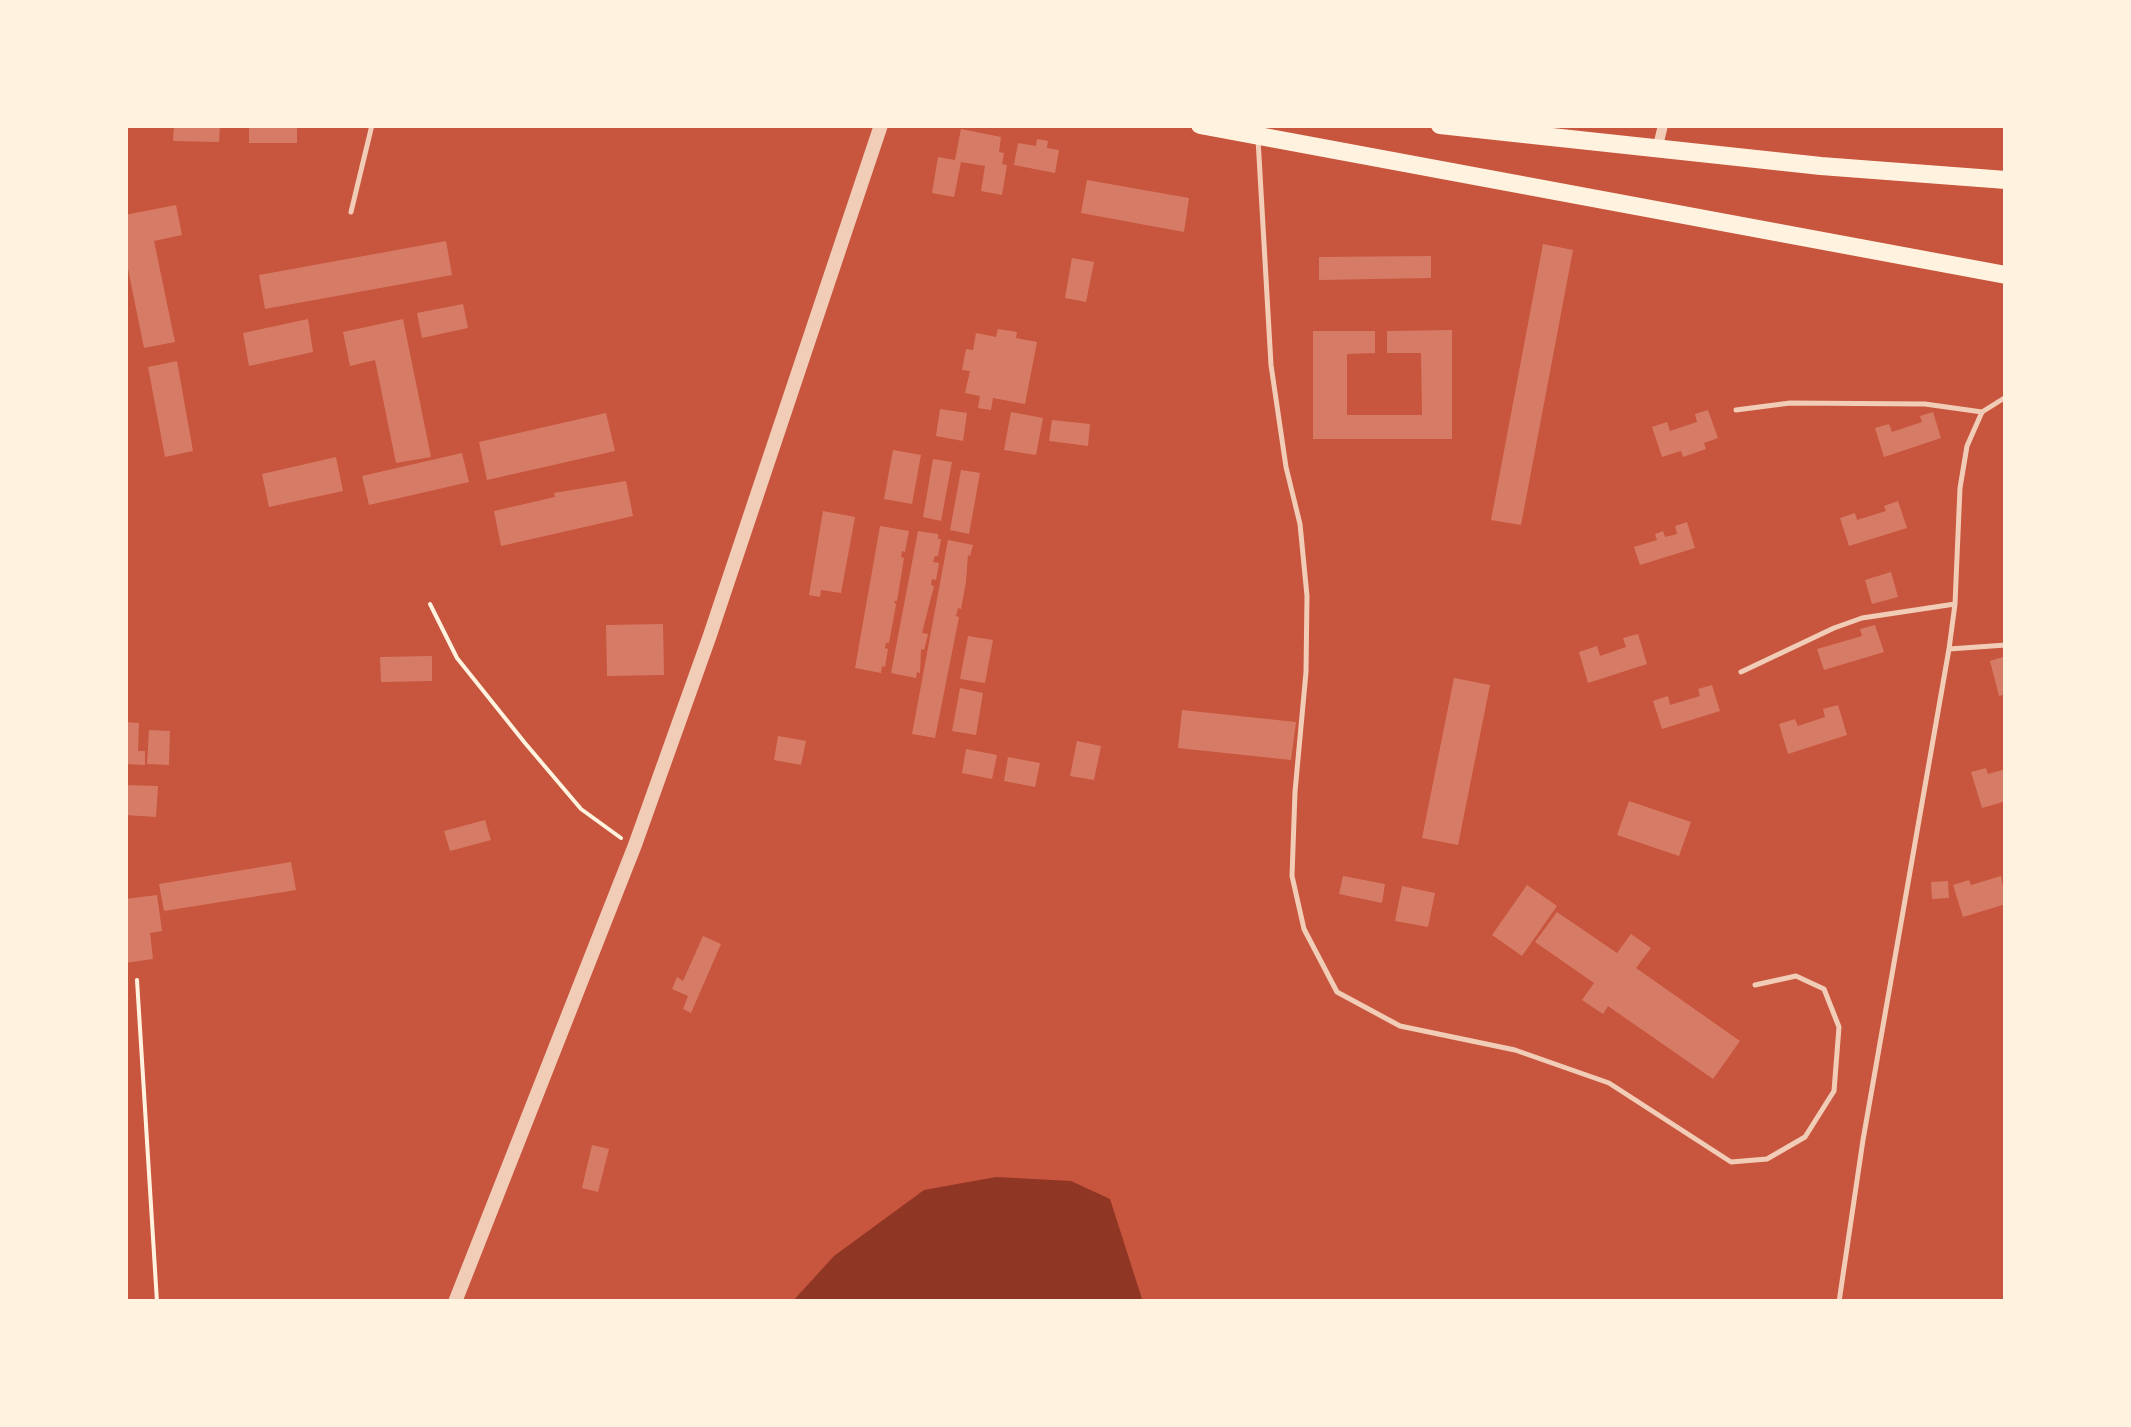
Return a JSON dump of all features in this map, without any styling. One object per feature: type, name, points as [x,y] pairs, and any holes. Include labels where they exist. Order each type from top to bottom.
[{"type":"highway","points":[[1200,125],[2006,275]]},
{"type":"highway","points":[[1440,125],[1657,150],[2006,180]]},
{"type":"street","points":[[455,1302],[635,845],[709,638],[881,125]]},
{"type":"street","points":[[1657,150],[1663,125]]},
{"type":"lane","points":[[352,212],[372,125]]},
{"type":"lane","points":[[1258,136],[1272,366],[1286,467],[1300,524],[1308,596],[1292,876],[1304,928],[1337,992],[1400,1026],[1515,1050],[1609,1083],[1730,1162],[1767,1158],[1805,1137],[1834,1091],[1839,1027],[1824,990],[1796,976],[1755,985]]},
{"type":"lane","points":[[1839,1302],[1863,1140],[1949,650],[1960,488],[1967,446],[1982,412],[2006,397]]},
{"type":"lane","points":[[1736,410],[1790,402],[1925,404],[1982,412]]},
{"type":"lane","points":[[1741,672],[1862,618],[1955,604]]},
{"type":"lane","points":[[1949,650],[2006,646]]},
{"type":"path","points":[[430,604],[457,658],[581,809],[610,832],[635,845]]},
{"type":"path","points":[[137,980],[157,1302]]},
{"type":"shaded area","points":[[996,1177],[1071,1181],[1110,1199],[1143,1302],[792,1302],[834,1256],[924,1190]]},
{"type":"building","points":[[174,125],[220,125],[219,142],[173,141]]},
{"type":"building","points":[[249,125],[297,125],[297,143],[249,143]]},
{"type":"building","points":[[961,129],[1001,137],[999,152],[1004,153],[1002,164],[1007,165],[1002,195],[981,191],[985,166],[961,162],[954,197],[932,193],[938,157],[955,160]]},
{"type":"building","points":[[1037,139],[1048,141],[1047,148],[1059,150],[1055,173],[1014,165],[1018,143],[1036,146]]},
{"type":"building","points":[[1087,180],[1189,198],[1184,232],[1081,213]]},
{"type":"building","points":[[176,205],[182,235],[154,241],[175,342],[144,348],[125,254],[125,215]]},
{"type":"building","points":[[446,241],[452,275],[265,309],[259,275]]},
{"type":"building","points":[[1543,244],[1573,250],[1521,525],[1491,520]]},
{"type":"building","points":[[1431,256],[1431,278],[1319,280],[1319,257]]},
{"type":"building","points":[[1072,258],[1094,262],[1086,302],[1065,298]]},
{"type":"building","points":[[463,304],[468,328],[422,338],[417,313]]},
{"type":"building","points":[[308,319],[313,352],[249,366],[243,333]]},
{"type":"building","points":[[403,319],[431,457],[396,463],[375,360],[350,366],[343,332]]},
{"type":"building","points":[[998,329],[1017,332],[1016,338],[1037,342],[1025,404],[993,398],[991,410],[978,408],[980,396],[965,393],[970,371],[962,370],[966,349],[973,350],[976,333],[996,337]]},
{"type":"building","points":[[1452,330],[1452,439],[1313,439],[1313,331],[1375,331],[1375,353],[1347,354],[1347,415],[1422,415],[1421,353],[1387,353],[1387,331]]},
{"type":"building","points":[[177,361],[193,451],[165,457],[148,367]]},
{"type":"building","points":[[940,409],[967,413],[963,441],[936,436]]},
{"type":"building","points":[[1708,410],[1718,438],[1704,443],[1706,449],[1683,457],[1681,451],[1662,457],[1652,427],[1667,422],[1670,431],[1697,422],[1695,414]]},
{"type":"building","points":[[1011,412],[1043,418],[1036,455],[1004,450]]},
{"type":"building","points":[[1933,412],[1941,438],[1884,457],[1875,428],[1889,424],[1892,432],[1922,422],[1920,416]]},
{"type":"building","points":[[606,413],[615,451],[487,480],[479,442]]},
{"type":"building","points":[[1052,420],[1090,424],[1088,446],[1049,441]]},
{"type":"building","points":[[893,450],[921,455],[912,504],[884,499]]},
{"type":"building","points":[[462,453],[469,482],[369,505],[362,476]]},
{"type":"building","points":[[336,457],[343,491],[269,507],[262,474]]},
{"type":"building","points":[[933,459],[952,462],[941,521],[923,517]]},
{"type":"building","points":[[961,470],[980,473],[969,534],[950,530]]},
{"type":"building","points":[[626,481],[633,516],[501,546],[494,511],[555,497],[554,493]]},
{"type":"building","points":[[1898,501],[1907,528],[1849,546],[1840,518],[1855,513],[1857,520],[1886,511],[1884,506]]},
{"type":"building","points":[[823,511],[855,517],[841,593],[821,590],[820,597],[809,595]]},
{"type":"building","points":[[1687,522],[1695,548],[1640,565],[1634,547],[1657,540],[1655,534],[1663,531],[1665,537],[1677,534],[1675,526]]},
{"type":"building","points":[[880,526],[909,531],[881,673],[855,668]]},
{"type":"building","points":[[918,531],[938,534],[941,539],[933,562],[939,563],[936,580],[932,579],[934,586],[922,633],[928,634],[916,678],[891,673]]},
{"type":"building","points":[[948,540],[973,545],[935,738],[912,734]]},
{"type":"building","points":[[1891,572],[1898,597],[1872,604],[1865,580]]},
{"type":"building","points":[[663,624],[664,675],[607,676],[606,625]]},
{"type":"building","points":[[1875,625],[1884,652],[1824,670],[1817,649],[1862,636],[1860,629]]},
{"type":"building","points":[[1638,634],[1647,664],[1588,683],[1579,652],[1597,646],[1600,656],[1626,647],[1623,638]]},
{"type":"building","points":[[968,636],[993,640],[985,683],[960,679]]},
{"type":"building","points":[[432,656],[432,681],[381,682],[380,657]]},
{"type":"building","points":[[2003,657],[2006,694],[1999,696],[1990,661]]},
{"type":"building","points":[[1454,678],[1490,685],[1458,845],[1422,838]]},
{"type":"building","points":[[1712,685],[1720,711],[1662,729],[1653,701],[1668,696],[1670,705],[1700,696],[1698,689]]},
{"type":"building","points":[[960,688],[983,693],[976,735],[952,731]]},
{"type":"building","points":[[1838,705],[1847,735],[1788,754],[1779,724],[1795,719],[1798,726],[1825,717],[1823,709]]},
{"type":"building","points":[[1182,710],[1296,722],[1291,760],[1178,748]]},
{"type":"building","points":[[125,722],[139,723],[138,751],[145,751],[145,765],[125,764]]},
{"type":"building","points":[[149,730],[170,731],[169,765],[147,764]]},
{"type":"building","points":[[778,736],[806,741],[801,765],[774,760]]},
{"type":"building","points":[[1077,741],[1101,746],[1094,780],[1070,776]]},
{"type":"building","points":[[966,749],[997,755],[992,779],[962,773]]},
{"type":"building","points":[[1008,757],[1040,763],[1035,787],[1004,781]]},
{"type":"building","points":[[1986,768],[1988,774],[2006,769],[2006,801],[1982,808],[1971,772]]},
{"type":"building","points":[[125,785],[158,786],[156,817],[125,815]]},
{"type":"building","points":[[1629,801],[1691,822],[1679,856],[1617,835]]},
{"type":"building","points":[[485,820],[491,840],[450,851],[444,831]]},
{"type":"building","points":[[291,862],[296,890],[164,911],[159,884]]},
{"type":"building","points":[[1343,876],[1385,884],[1382,903],[1339,894]]},
{"type":"building","points":[[2001,876],[2006,904],[1963,917],[1953,885],[1969,880],[1971,885]]},
{"type":"building","points":[[1948,881],[1949,898],[1932,899],[1931,882]]},
{"type":"building","points":[[1527,885],[1557,906],[1522,956],[1492,935]]},
{"type":"building","points":[[1402,886],[1435,893],[1428,927],[1395,921]]},
{"type":"building","points":[[157,895],[162,931],[150,933],[153,959],[125,963],[125,899]]},
{"type":"building","points":[[1557,912],[1617,953],[1631,934],[1651,948],[1636,968],[1740,1041],[1713,1079],[1608,1006],[1603,1014],[1582,1000],[1594,983],[1535,942]]},
{"type":"building","points":[[703,936],[721,944],[691,1013],[683,1009],[688,996],[672,989],[677,977],[683,981]]},
{"type":"building","points":[[592,1145],[609,1149],[598,1192],[582,1188]]}]
